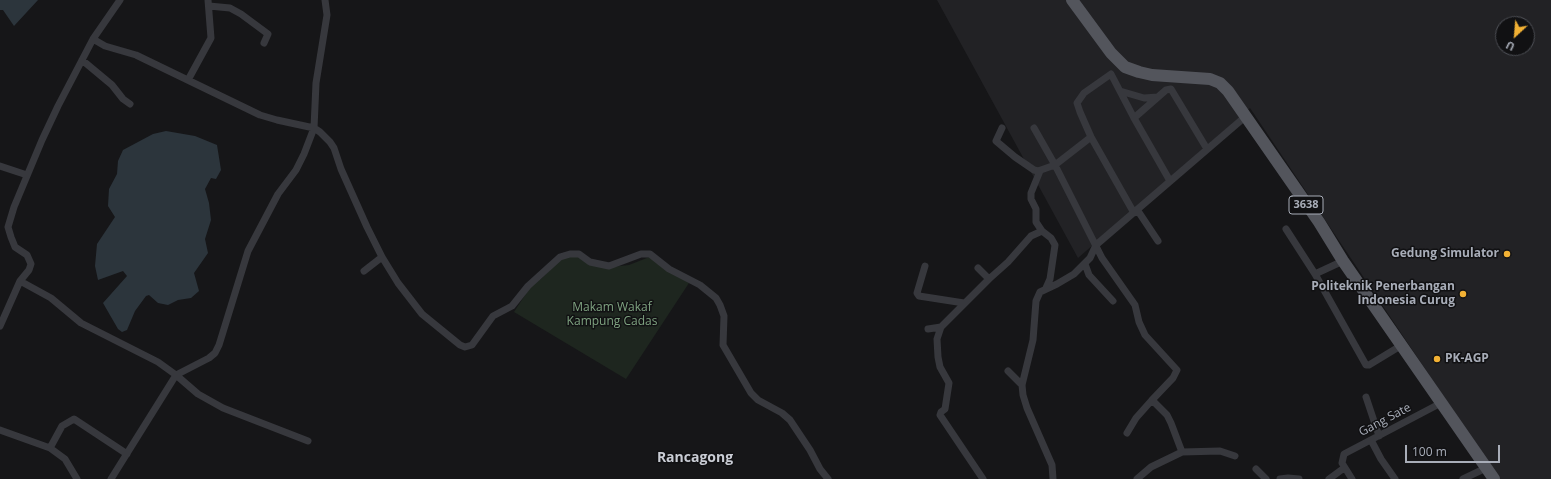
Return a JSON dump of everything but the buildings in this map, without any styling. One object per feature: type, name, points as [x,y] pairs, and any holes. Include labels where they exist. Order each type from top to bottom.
[{"type":"main road","name":"3638","points":[[1072,0],[1111,53],[1125,67],[1152,75],[1203,78],[1216,81],[1228,90],[1319,222],[1343,261],[1494,479]]},
{"type":"street","points":[[0,326],[20,281],[29,270],[31,261],[27,255],[15,247],[8,227],[14,207],[45,133],[82,60],[93,39],[120,0]]},
{"type":"street","points":[[111,479],[176,375],[209,358],[215,353],[219,345],[248,251],[278,194],[296,170],[314,128],[316,83],[327,15],[325,0]]},
{"type":"street","points":[[188,80],[211,38],[209,3],[230,8],[241,14],[268,34],[264,42]]},
{"type":"street","points":[[93,39],[105,46],[136,55],[260,115],[314,128],[325,136],[334,148],[341,169],[382,258],[398,283],[422,314],[460,345],[468,348],[474,343],[493,316],[512,306],[528,286],[560,257],[570,254],[579,254],[590,262],[609,266],[641,254],[650,254],[669,269],[700,285],[716,298],[724,316],[723,345],[751,394],[758,400],[782,413],[790,420],[810,450],[820,469],[828,479]]},
{"type":"street","points":[[82,60],[112,85],[123,99],[130,104]]},
{"type":"street","points":[[1158,241],[1136,212],[1091,137],[1080,112],[1078,103],[1084,93],[1113,71],[1120,91],[1170,181]]},
{"type":"street","points":[[1134,118],[1166,90],[1171,89],[1207,149]]},
{"type":"street","points":[[1120,91],[1144,98],[1158,97]]},
{"type":"street","points":[[1053,479],[1052,465],[1026,408],[1022,385],[1033,340],[1036,301],[1040,292],[1064,281],[1085,264],[1096,246],[1246,116]]},
{"type":"street","points":[[1002,128],[996,141],[1034,170],[1040,171],[1055,165],[1091,137]]},
{"type":"street","points":[[1034,128],[1055,165],[1102,258],[1135,304],[1139,322],[1145,335],[1177,370],[1173,378],[1136,418],[1127,433]]},
{"type":"street","points":[[0,166],[27,176]]},
{"type":"street","points":[[1040,171],[1031,192],[1031,199],[1036,209],[1036,222],[1042,231],[1051,238],[1055,245],[1050,279],[1046,288]]},
{"type":"street","points":[[1286,228],[1315,274],[1366,365],[1369,365],[1402,345]]},
{"type":"street","points":[[983,479],[940,415],[945,409],[949,383],[940,366],[937,339],[940,327],[1008,262],[1031,236],[1042,231]]},
{"type":"street","points":[[364,271],[382,258]]},
{"type":"street","points":[[1315,274],[1343,261]]},
{"type":"street","points":[[1085,264],[1089,275],[1113,301]]},
{"type":"street","points":[[925,266],[918,293],[919,296],[964,303]]},
{"type":"street","points":[[978,268],[989,279]]},
{"type":"street","points":[[20,281],[51,298],[81,323],[144,354],[176,375],[194,392],[223,408],[308,441]]},
{"type":"street","points":[[928,329],[940,327]]},
{"type":"street","points":[[1008,371],[1022,385]]},
{"type":"street","points":[[1366,397],[1379,436]]},
{"type":"street","points":[[1152,400],[1172,422],[1182,452]]},
{"type":"street","name":"Gang Sate","points":[[1344,468],[1342,459],[1344,454],[1349,450],[1441,403]]},
{"type":"street","points":[[50,448],[62,426],[74,419],[127,454]]},
{"type":"street","points":[[0,430],[50,448],[65,459],[77,479]]},
{"type":"street","points":[[1371,440],[1381,459],[1395,479]]},
{"type":"street","points":[[1137,479],[1151,467],[1188,450],[1220,451],[1235,456]]},
{"type":"street","points":[[1329,479],[1344,468],[1352,479]]},
{"type":"street","points":[[1463,479],[1486,468]]},
{"type":"street","points":[[1256,469],[1266,479]]},
{"type":"street","points":[[1280,479],[1299,479]]},
{"type":"shaded area","points":[[0,0],[38,0],[14,26],[3,10],[0,10]]},
{"type":"shaded area","name":"Politeknik Penerbangan Indonesia Curug","points":[[937,0],[1551,0],[1551,479],[1499,479],[1250,108],[1078,258]]},
{"type":"shaded area","points":[[166,131],[195,136],[217,145],[221,170],[216,179],[211,178],[205,189],[209,203],[211,220],[205,239],[208,253],[194,273],[199,291],[191,298],[178,300],[168,305],[158,303],[149,295],[146,296],[135,311],[127,330],[122,332],[118,329],[103,303],[127,276],[123,271],[98,280],[95,266],[97,244],[115,217],[108,206],[109,189],[117,174],[118,161],[123,150],[153,134]]},
{"type":"green space","name":"Makam Wakaf Kampung Cadas","points":[[569,255],[578,256],[603,268],[629,265],[652,256],[689,283],[626,379],[514,312],[533,283],[541,279],[560,260]]},
{"type":"place","name":"Gedung Simulator","points":[[1507,254]]},
{"type":"place","name":"Politeknik Penerbangan Indonesia Curug","points":[[1463,294]]},
{"type":"place","name":"PK-AGP","points":[[1437,359]]},
{"type":"district","name":"Rancagong","points":[[695,458]]}]
